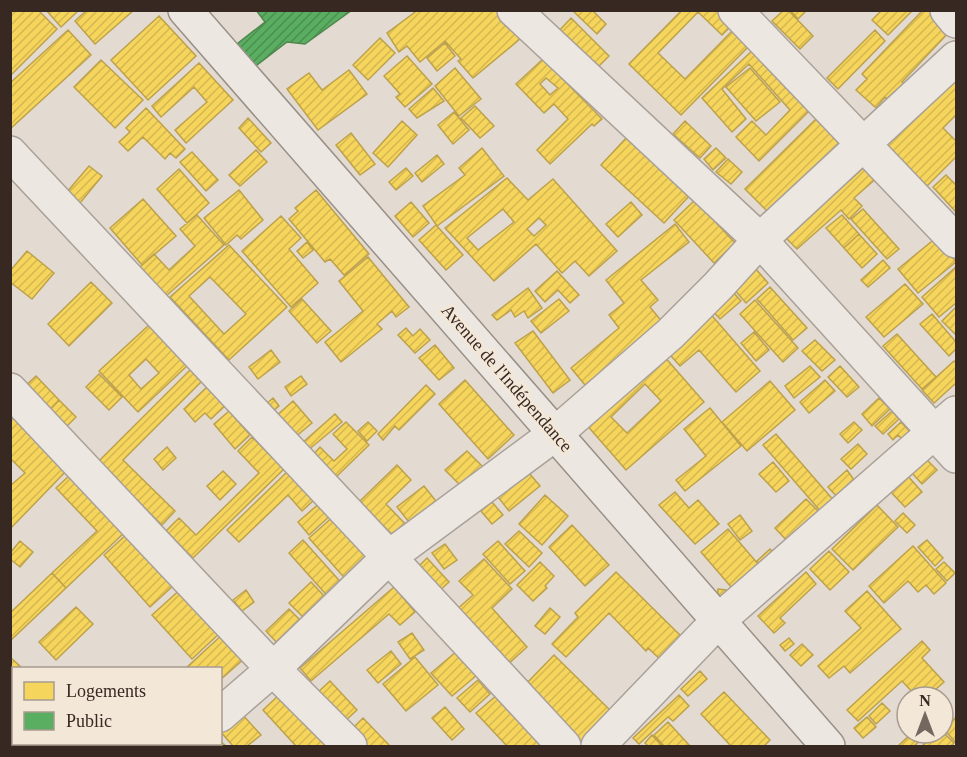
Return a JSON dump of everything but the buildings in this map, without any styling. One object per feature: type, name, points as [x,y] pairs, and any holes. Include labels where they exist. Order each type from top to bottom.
[{"type":"street","name":"Avenue de l'Indépendance","points":[[185,10],[828,747]]},
{"type":"street","points":[[514,10],[760,240],[946,422],[957,456]]},
{"type":"street","points":[[735,10],[957,241]]},
{"type":"street","points":[[947,10],[957,21]]},
{"type":"street","points":[[222,713],[273,669],[389,557],[555,434],[670,334],[760,240],[957,58]]},
{"type":"street","points":[[10,153],[564,747]]},
{"type":"street","points":[[10,390],[273,669],[350,747]]},
{"type":"street","points":[[598,747],[718,621],[946,422]]}]
